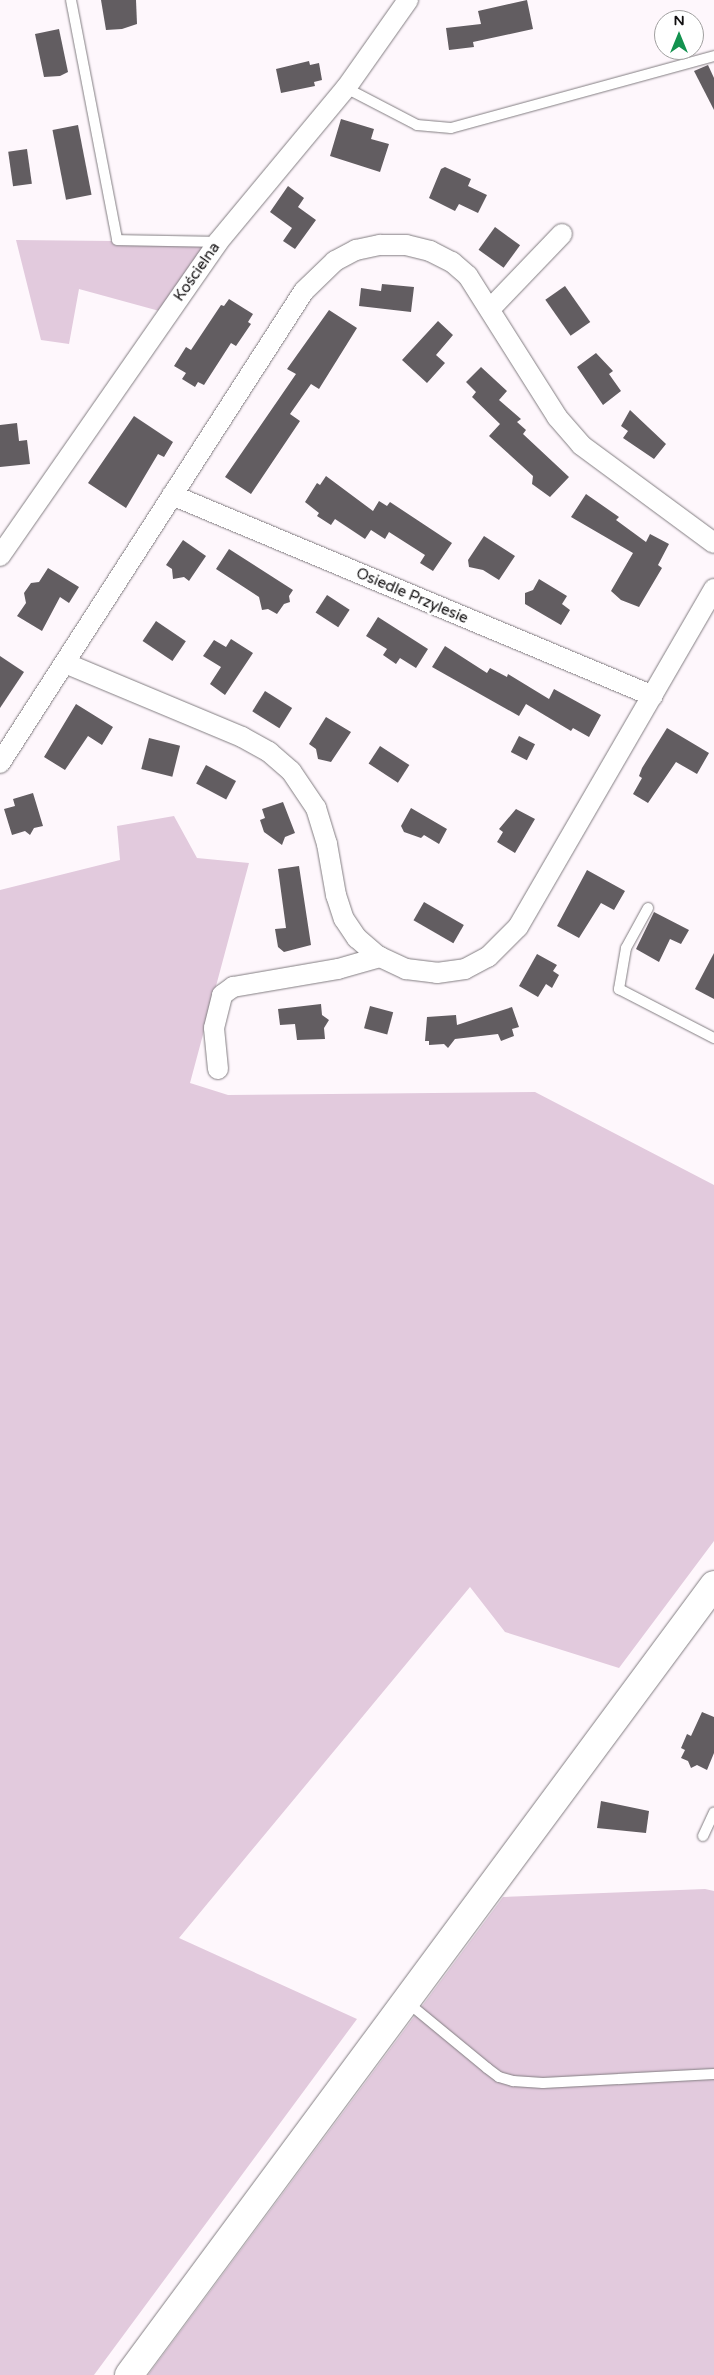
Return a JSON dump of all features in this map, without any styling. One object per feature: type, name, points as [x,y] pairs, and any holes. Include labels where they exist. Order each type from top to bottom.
[{"type":"main road","points":[[128,2375],[404,2000],[714,1585]]},
{"type":"street","name":"Kościelna","points":[[0,556],[218,242],[346,88],[408,0]]},
{"type":"street","points":[[490,310],[562,234]]},
{"type":"street","points":[[0,763],[304,291],[335,260],[356,250],[380,245],[406,245],[430,251],[452,262],[468,276],[557,417],[581,445],[714,543]]},
{"type":"street","name":"Osiedle Przylesie","points":[[172,495],[653,696]]},
{"type":"street","points":[[65,663],[242,737],[269,752],[291,771],[310,797],[320,818],[336,895],[344,919],[357,938],[380,957],[406,969],[437,973],[465,969],[488,957],[505,943],[518,926],[714,589]]},
{"type":"street","points":[[218,1070],[214,1028],[222,995],[232,987],[338,969],[380,957]]},
{"type":"lane","points":[[72,0],[117,240],[218,242]]},
{"type":"lane","points":[[346,88],[417,125],[451,128],[714,56]]},
{"type":"lane","points":[[648,908],[626,948],[619,989],[714,1038]]},
{"type":"lane","points":[[703,1836],[714,1812]]},
{"type":"lane","points":[[404,2000],[499,2077],[513,2081],[543,2083],[714,2074]]},
{"type":"shaded area","points":[[16,240],[208,242],[163,312],[79,289],[69,344],[41,340]]},
{"type":"shaded area","points":[[174,816],[197,858],[249,863],[190,1083],[228,1095],[535,1092],[714,1185],[714,1541],[619,1668],[505,1632],[470,1587],[179,1938],[357,2019],[94,2375],[0,2375],[0,890],[120,860],[117,826]]},
{"type":"shaded area","points":[[705,1889],[714,1891],[714,2375],[148,2375],[503,1897]]},
{"type":"building","points":[[101,0],[136,0],[137,24],[122,29],[106,30]]},
{"type":"building","points":[[527,0],[533,29],[473,42],[474,47],[449,50],[446,28],[481,24],[478,11]]},
{"type":"building","points":[[59,29],[68,72],[60,76],[44,77],[35,34]]},
{"type":"building","points":[[309,61],[310,65],[319,63],[322,80],[314,82],[315,86],[281,93],[276,69]]},
{"type":"building","points":[[708,65],[714,78],[714,110],[694,71]]},
{"type":"building","points":[[341,119],[374,129],[371,139],[389,144],[380,172],[330,156]]},
{"type":"building","points":[[78,125],[92,195],[66,200],[52,130]]},
{"type":"building","points":[[27,149],[32,184],[13,186],[8,152]]},
{"type":"building","points":[[445,167],[471,179],[468,186],[487,195],[478,213],[459,204],[455,211],[429,198],[441,169]]},
{"type":"building","points":[[288,186],[304,198],[298,207],[316,220],[295,249],[283,241],[292,228],[270,212]]},
{"type":"building","points":[[495,227],[520,245],[504,268],[479,250]]},
{"type":"building","points":[[382,284],[414,287],[411,312],[359,306],[361,288],[381,291]]},
{"type":"building","points":[[565,286],[590,322],[571,336],[545,300]]},
{"type":"building","points":[[229,299],[253,314],[248,322],[251,324],[236,346],[231,343],[204,385],[198,382],[195,387],[182,379],[186,373],[174,366],[186,347],[191,350],[221,305],[224,306]]},
{"type":"building","points":[[329,310],[357,328],[319,389],[311,384],[290,414],[300,421],[251,494],[225,477],[296,374],[287,369]]},
{"type":"building","points":[[438,321],[453,335],[436,355],[445,363],[427,383],[402,360]]},
{"type":"building","points":[[596,353],[613,371],[609,374],[621,391],[603,405],[577,367]]},
{"type":"building","points":[[481,367],[507,391],[499,400],[521,419],[517,422],[526,430],[523,434],[569,477],[550,497],[532,484],[533,476],[489,436],[500,424],[472,397],[476,392],[466,382]]},
{"type":"building","points":[[630,410],[666,444],[654,459],[623,438],[628,431],[621,426]]},
{"type":"building","points":[[134,416],[173,442],[164,457],[158,454],[126,508],[88,483]]},
{"type":"building","points":[[17,423],[19,441],[27,440],[30,464],[0,467],[0,425]]},
{"type":"building","points":[[326,476],[373,511],[379,501],[387,506],[390,502],[452,543],[433,571],[420,563],[425,555],[389,532],[385,539],[371,530],[365,539],[335,519],[331,525],[317,516],[319,513],[305,502],[317,483],[320,485]]},
{"type":"building","points":[[586,494],[619,517],[616,520],[646,542],[650,534],[669,544],[658,565],[662,568],[639,607],[621,600],[611,591],[633,553],[571,517]]},
{"type":"building","points":[[484,536],[515,556],[499,580],[483,570],[469,567],[468,560]]},
{"type":"building","points":[[183,540],[206,556],[189,581],[184,577],[173,579],[172,569],[166,565]]},
{"type":"building","points":[[229,549],[293,590],[289,596],[290,602],[284,604],[277,614],[268,609],[262,610],[259,597],[216,569]]},
{"type":"building","points":[[48,568],[79,587],[69,603],[60,597],[42,631],[17,616],[26,603],[24,593],[31,583],[39,582]]},
{"type":"building","points":[[539,579],[567,596],[562,604],[570,610],[561,625],[525,604],[525,593],[533,590]]},
{"type":"building","points":[[327,595],[350,610],[338,627],[316,613]]},
{"type":"building","points":[[378,617],[428,649],[416,668],[400,658],[396,664],[383,655],[387,649],[366,636]]},
{"type":"building","points":[[156,621],[186,641],[172,661],[143,641]]},
{"type":"building","points":[[231,639],[253,653],[225,695],[210,684],[221,667],[203,656],[214,640],[226,647]]},
{"type":"building","points":[[445,646],[487,673],[490,668],[507,677],[508,674],[549,699],[554,689],[601,715],[589,737],[573,728],[571,731],[526,704],[519,716],[432,667]]},
{"type":"building","points":[[0,656],[24,672],[0,708]]},
{"type":"building","points":[[265,691],[292,708],[279,728],[252,711]]},
{"type":"building","points":[[76,704],[113,727],[102,745],[88,736],[65,770],[44,757]]},
{"type":"building","points":[[326,717],[351,732],[331,762],[318,759],[316,749],[309,744]]},
{"type":"building","points":[[667,728],[709,753],[697,774],[676,762],[648,803],[633,794],[642,778],[639,776],[642,768]]},
{"type":"building","points":[[519,736],[535,744],[527,760],[511,752]]},
{"type":"building","points":[[149,738],[180,746],[172,777],[141,769]]},
{"type":"building","points":[[380,746],[409,765],[398,783],[369,764]]},
{"type":"building","points":[[206,765],[236,781],[226,800],[196,784]]},
{"type":"building","points":[[33,793],[43,826],[34,828],[30,835],[25,831],[12,835],[4,809],[15,806],[13,799]]},
{"type":"building","points":[[283,802],[295,833],[285,837],[282,845],[264,832],[260,820],[265,818],[262,809]]},
{"type":"building","points":[[411,808],[447,829],[439,844],[424,835],[421,838],[404,832],[401,826]]},
{"type":"building","points":[[516,809],[535,819],[515,853],[497,842],[503,832],[499,829]]},
{"type":"building","points":[[299,866],[311,945],[284,952],[278,947],[275,929],[286,928],[278,869]]},
{"type":"building","points":[[587,870],[625,891],[614,910],[601,903],[579,938],[557,926]]},
{"type":"building","points":[[424,902],[464,925],[453,943],[414,920]]},
{"type":"building","points":[[654,912],[689,930],[681,944],[670,939],[659,962],[636,949]]},
{"type":"building","points":[[714,953],[714,999],[695,989]]},
{"type":"building","points":[[537,954],[557,965],[553,971],[559,975],[552,988],[546,984],[538,997],[519,986]]},
{"type":"building","points":[[321,1004],[322,1015],[329,1020],[324,1028],[325,1039],[297,1040],[295,1024],[280,1025],[278,1009]]},
{"type":"building","points":[[370,1006],[393,1012],[387,1034],[364,1028]]},
{"type":"building","points":[[512,1007],[519,1027],[512,1029],[514,1036],[501,1041],[498,1034],[455,1039],[448,1048],[444,1044],[429,1045],[429,1041],[425,1041],[427,1017],[456,1015],[457,1025]]},
{"type":"building","points":[[702,1712],[714,1717],[714,1753],[707,1770],[697,1765],[691,1768],[688,1761],[681,1758],[685,1750],[681,1748],[687,1734],[691,1736]]},
{"type":"building","points":[[601,1801],[649,1811],[646,1833],[597,1828]]}]
